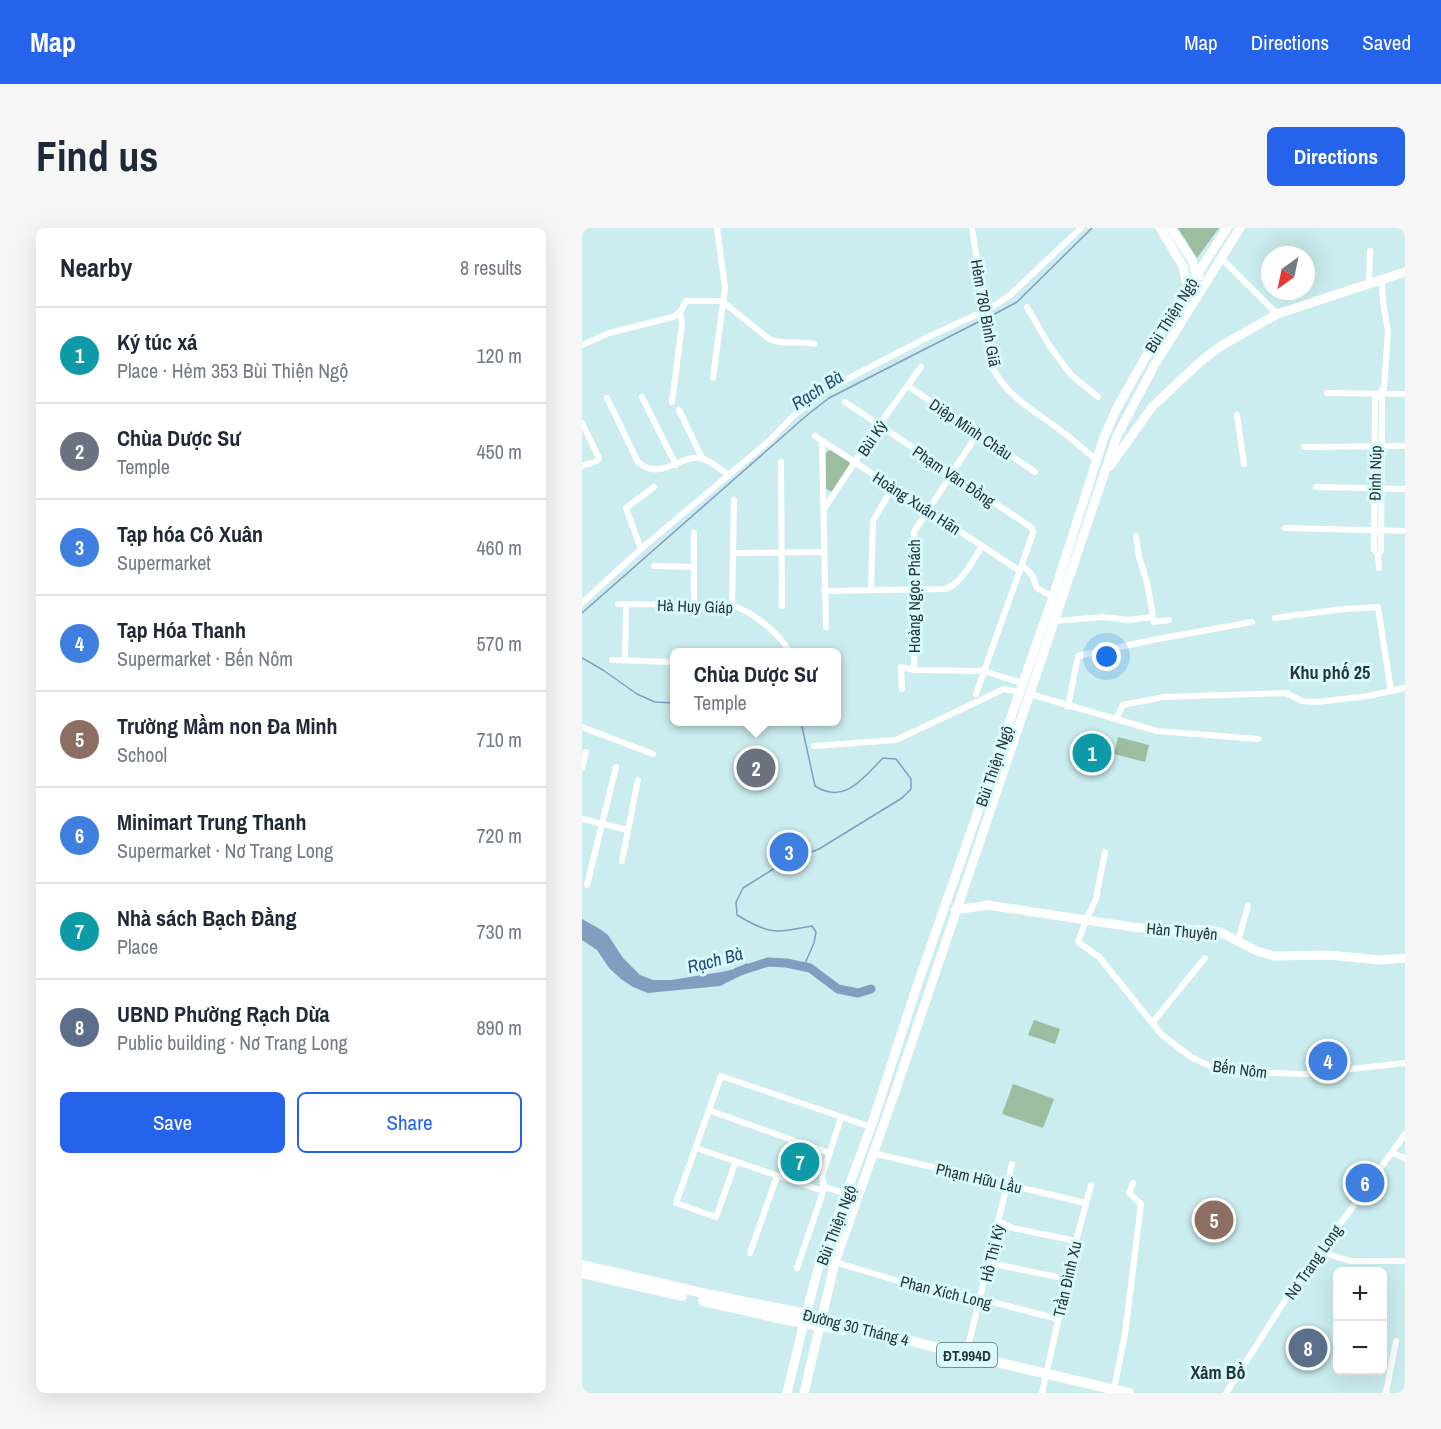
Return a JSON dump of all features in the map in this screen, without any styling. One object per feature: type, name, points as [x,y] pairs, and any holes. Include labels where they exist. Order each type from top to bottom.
[{"type":"main road","points":[[1160,228],[1183,266],[1187,289],[1197,296]]},
{"type":"main road","points":[[1171,228],[1192,260],[1196,274],[1206,281]]},
{"type":"main road","name":"Bùi Thiện Ngộ","points":[[788,1393],[819,1269],[848,1194],[1053,597],[1096,460],[1117,408],[1158,335],[1227,228]]},
{"type":"main road","name":"Bùi Thiện Ngộ","points":[[804,1393],[834,1262],[1056,621],[1103,475],[1118,436],[1135,402],[1240,228]]},
{"type":"main road","name":"Bùi Thiện Ngộ","points":[[1103,475],[1162,396],[1221,346],[1277,314],[1405,272]]},
{"type":"main road","points":[[1021,688],[1031,690]]},
{"type":"main road","points":[[955,881],[965,884]]},
{"type":"main road","name":"Hàn Thuyên","points":[[955,910],[988,905],[1058,917],[1163,930],[1209,930],[1257,951],[1279,957],[1310,955],[1360,959],[1405,958]]},
{"type":"main road","points":[[906,1022],[917,1026]]},
{"type":"main road","points":[[848,1194],[857,1198]]},
{"type":"main road","name":"Đường 30 Tháng 4","points":[[582,1265],[692,1295]]},
{"type":"main road","name":"Đường 30 Tháng 4","points":[[582,1273],[819,1322],[966,1355],[1046,1376]]},
{"type":"main road","name":"Đường 30 Tháng 4","points":[[819,1322],[859,1334],[1109,1391],[1129,1393]]},
{"type":"street","points":[[713,378],[725,288],[717,228]]},
{"type":"street","name":"Hẻm 780 Bình Giã","points":[[972,228],[994,370],[1001,383],[1011,394],[1063,432],[1096,460]]},
{"type":"street","points":[[582,603],[641,549],[769,441],[793,416],[828,389],[930,336],[985,311],[1009,296],[1081,228]]},
{"type":"street","points":[[1369,282],[1370,251]]},
{"type":"street","points":[[1221,258],[1277,314]]},
{"type":"street","name":"Đinh Núp","points":[[1379,568],[1378,554],[1374,550],[1378,530],[1379,446],[1376,398],[1384,388],[1388,331],[1382,278]]},
{"type":"street","points":[[582,345],[609,333],[673,317],[680,312],[686,301],[722,301],[769,339],[792,344],[804,342],[814,344]]},
{"type":"street","points":[[1027,307],[1049,345],[1071,375],[1098,397]]},
{"type":"street","points":[[672,402],[682,324],[680,312]]},
{"type":"street","name":"Bùi Kỷ","points":[[824,509],[879,425],[921,367]]},
{"type":"street","name":"Diệp Minh Châu","points":[[908,386],[1035,472]]},
{"type":"street","points":[[1327,393],[1405,394]]},
{"type":"street","points":[[642,397],[676,465]]},
{"type":"street","points":[[607,398],[638,462],[647,468],[664,469],[692,458],[702,458],[729,475]]},
{"type":"street","name":"Phạm Văn Đồng","points":[[845,402],[1032,528],[1033,533],[1021,568]]},
{"type":"street","points":[[679,410],[702,458]]},
{"type":"street","points":[[1237,415],[1244,464]]},
{"type":"street","points":[[582,423],[599,458],[597,461],[582,466]]},
{"type":"street","name":"Hoàng Ngọc Phách","points":[[914,670],[914,532],[978,434]]},
{"type":"street","name":"Hoàng Xuân Hãn","points":[[814,436],[982,546],[1021,568]]},
{"type":"street","points":[[822,441],[826,627]]},
{"type":"street","points":[[1304,447],[1405,446]]},
{"type":"street","points":[[781,462],[782,606]]},
{"type":"street","points":[[641,549],[626,508],[654,487]]},
{"type":"street","points":[[1316,487],[1405,489]]},
{"type":"street","points":[[871,590],[873,521],[893,488]]},
{"type":"street","points":[[732,605],[734,500]]},
{"type":"street","points":[[1285,528],[1405,531]]},
{"type":"street","points":[[694,532],[694,605]]},
{"type":"street","points":[[1136,536],[1154,622],[1169,620]]},
{"type":"street","points":[[824,591],[945,589],[959,582],[982,546]]},
{"type":"street","points":[[734,553],[824,552]]},
{"type":"street","points":[[654,566],[694,567]]},
{"type":"street","points":[[976,694],[1021,568],[1032,575],[1037,588],[1053,597]]},
{"type":"street","name":"Hà Huy Giáp","points":[[618,604],[732,605],[743,609],[760,621],[786,648]]},
{"type":"street","points":[[625,660],[626,604]]},
{"type":"street","points":[[1275,618],[1378,607],[1391,691]]},
{"type":"street","points":[[1056,621],[1103,617],[1121,621],[1153,617]]},
{"type":"street","points":[[1068,706],[1078,656],[1252,622]]},
{"type":"street","points":[[612,660],[670,662]]},
{"type":"street","points":[[902,689],[901,667],[914,670],[984,671],[1021,688]]},
{"type":"street","points":[[814,746],[896,740],[1004,689],[1021,688]]},
{"type":"street","points":[[1116,719],[1123,705],[1164,697],[1286,693],[1302,701],[1317,702],[1405,688]]},
{"type":"street","points":[[1031,690],[1068,706],[1166,732],[1258,739]]},
{"type":"street","points":[[582,727],[653,754]]},
{"type":"street","points":[[582,768],[586,752]]},
{"type":"street","points":[[587,885],[616,767]]},
{"type":"street","points":[[622,861],[638,780]]},
{"type":"street","points":[[582,819],[627,830]]},
{"type":"street","points":[[1086,920],[1096,899],[1106,852]]},
{"type":"street","points":[[1238,941],[1248,906]]},
{"type":"street","name":"Bến Nôm","points":[[1086,920],[1078,942],[1099,957],[1162,1035],[1191,1057],[1214,1068],[1306,1074],[1405,1063]]},
{"type":"street","points":[[1152,1023],[1205,958]]},
{"type":"street","points":[[736,1161],[716,1217],[676,1203],[721,1076],[871,1127]]},
{"type":"street","points":[[708,1110],[829,1153]]},
{"type":"street","points":[[797,1268],[824,1189],[822,1176],[841,1118]]},
{"type":"street","name":"Nơ Trang Long","points":[[1226,1393],[1269,1324],[1319,1251],[1405,1134]]},
{"type":"street","points":[[696,1148],[777,1176],[848,1194]]},
{"type":"street","name":"Phạm Hữu Lầu","points":[[872,1154],[1086,1203]]},
{"type":"street","points":[[1392,1154],[1405,1158]]},
{"type":"street","name":"Hồ Thị Kỷ","points":[[966,1355],[1012,1164]]},
{"type":"street","points":[[750,1253],[777,1176]]},
{"type":"street","points":[[1109,1391],[1125,1334],[1141,1204],[1129,1193],[1133,1183]]},
{"type":"street","name":"Trần Đình Xu","points":[[1042,1393],[1067,1279],[1091,1185]]},
{"type":"street","points":[[999,1222],[1013,1228],[1076,1241]]},
{"type":"street","points":[[1319,1251],[1350,1261],[1405,1261]]},
{"type":"street","name":"Phan Xích Long","points":[[834,1262],[905,1283],[981,1299],[1058,1319]]},
{"type":"street","points":[[990,1263],[1067,1279]]},
{"type":"street","points":[[1386,1393],[1395,1341]]},
{"type":"green space","points":[[1178,228],[1219,228],[1197,258]]},
{"type":"green space","points":[[830,450],[850,462],[832,492],[825,488],[826,453]]},
{"type":"green space","points":[[1118,737],[1149,745],[1145,762],[1114,754]]},
{"type":"green space","points":[[1034,1020],[1060,1029],[1055,1044],[1028,1035]]},
{"type":"green space","points":[[1013,1084],[1054,1099],[1043,1128],[1002,1114]]},
{"type":"water","points":[[582,919],[608,935],[623,958],[640,975],[653,980],[671,980],[721,972],[747,963],[750,971],[720,986],[648,993],[621,979],[609,968],[597,950],[582,940]]},
{"type":"waterway","name":"Rạch Bà","points":[[989,317],[1017,302],[1092,228]]},
{"type":"waterway","name":"Rạch Bà","points":[[582,613],[829,398],[984,319]]},
{"type":"waterway","name":"Rạch Bà","points":[[582,658],[637,694],[655,702],[670,703]]},
{"type":"waterway","name":"Rạch Bà","points":[[802,726],[815,786],[826,791],[844,791],[861,781],[883,758],[896,759],[911,779],[911,789],[902,798],[819,849],[783,863],[743,888],[736,902],[737,915],[748,922],[773,931],[812,926],[816,932],[814,943],[803,968]]},
{"type":"waterway","name":"Rạch Bà","points":[[737,972],[768,962],[786,963],[810,968],[838,989],[858,993],[871,989]]},
{"type":"place","name":"Ký túc xá","points":[[1092,753]]},
{"type":"place","name":"Chùa Dược Sư","points":[[756,768]]},
{"type":"place","name":"Tạp hóa Cô Xuân","points":[[789,852]]},
{"type":"place","name":"Tạp Hóa Thanh","points":[[1328,1061]]},
{"type":"place","name":"Nhà sách Bạch Đằng","points":[[800,1162]]},
{"type":"place","name":"Minimart Trung Thanh","points":[[1365,1183]]},
{"type":"place","name":"Trường Mầm non Đa Minh","points":[[1214,1220]]},
{"type":"place","name":"UBND Phường Rạch Dừa","points":[[1308,1348]]},
{"type":"district","name":"Khu phố 25","points":[[1330,672]]},
{"type":"district","name":"Xâm Bồ","points":[[1218,1372]]}]
